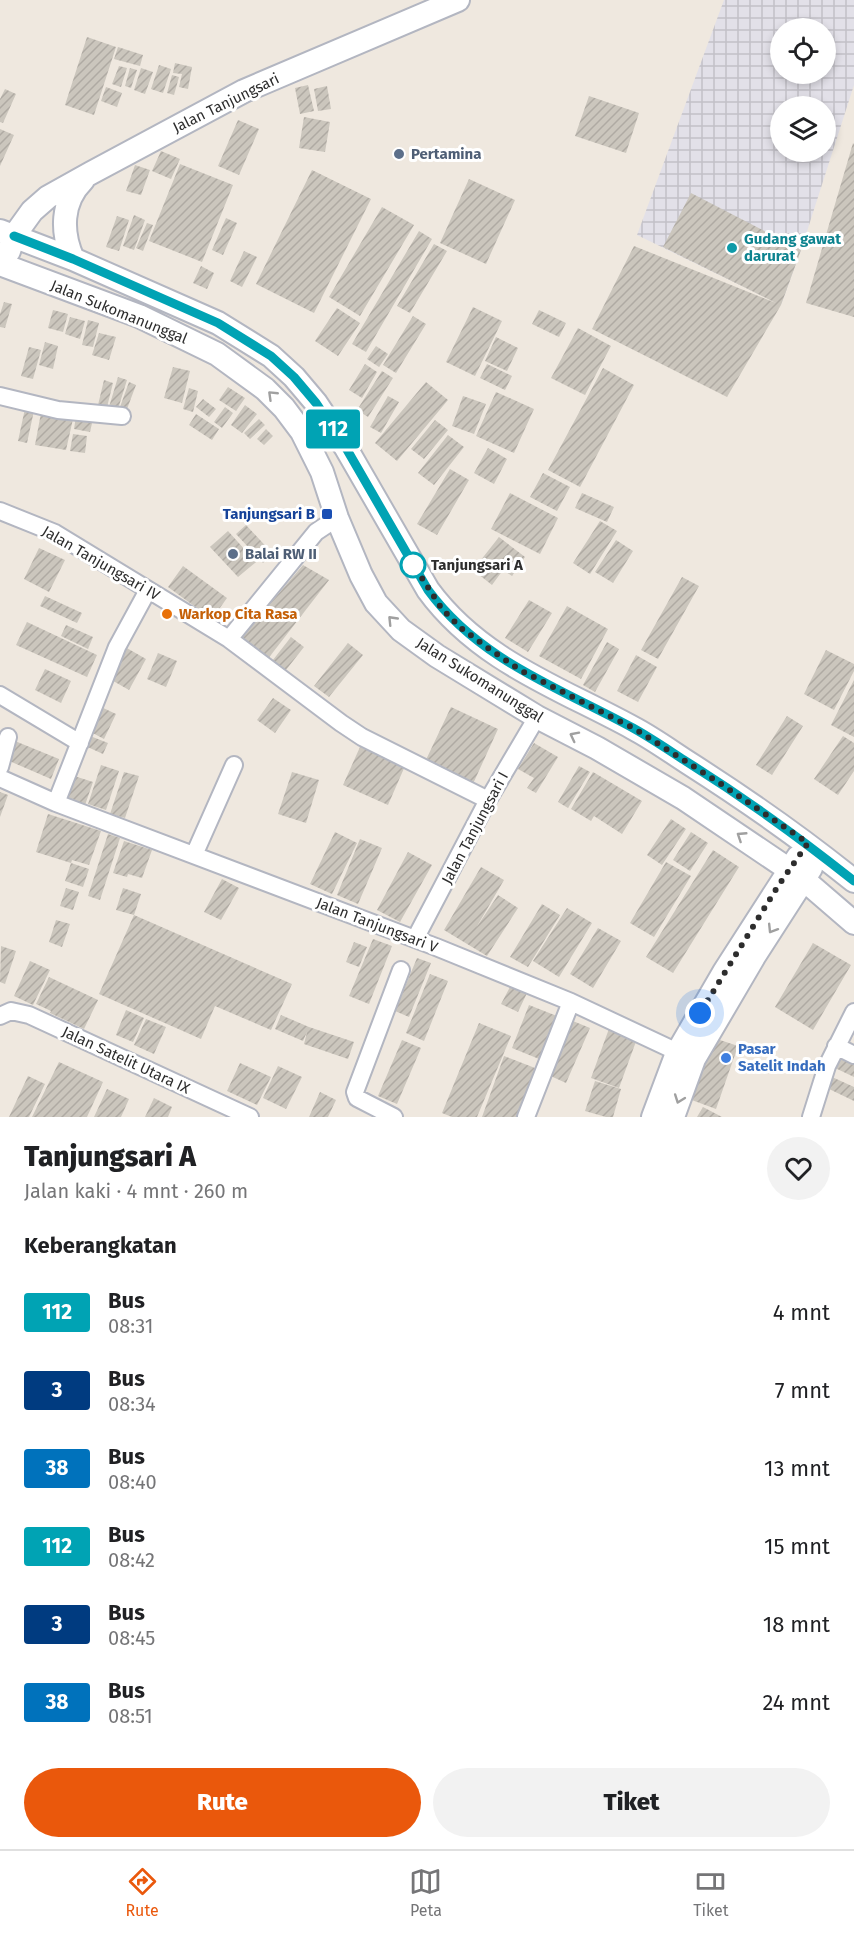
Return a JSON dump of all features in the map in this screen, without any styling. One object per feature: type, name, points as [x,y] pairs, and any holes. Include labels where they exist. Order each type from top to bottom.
[{"type":"main road","name":"Jalan Tanjungsari","points":[[2,265],[7,233],[48,197],[91,172],[244,91],[458,0]]},
{"type":"main road","points":[[73,259],[65,233],[67,206],[81,182],[91,172]]},
{"type":"main road","name":"Jalan Sukomanunggal","points":[[7,233],[73,259],[218,323],[271,356],[294,377],[316,403],[346,448],[428,590],[442,609],[461,628],[520,670],[635,729],[718,782],[815,849],[854,881]]},
{"type":"main road","name":"Jalan Sukomanunggal","points":[[2,265],[148,321],[218,354],[265,389],[284,408],[302,432],[322,472],[337,518],[361,575],[376,603],[401,630],[437,656],[537,717],[597,748],[682,798],[796,874],[854,923]]},
{"type":"main road","points":[[653,1117],[685,1056],[796,874],[815,849]]},
{"type":"main road","points":[[673,1117],[685,1056]]},
{"type":"street","points":[[0,396],[58,410],[122,416]]},
{"type":"street","name":"Jalan Tanjungsari IV","points":[[0,511],[55,533],[229,639],[362,737],[488,800]]},
{"type":"street","points":[[229,639],[316,532],[337,518]]},
{"type":"street","points":[[57,803],[117,647],[148,590]]},
{"type":"street","points":[[0,695],[80,743]]},
{"type":"street","name":"Jalan Tanjungsari I","points":[[415,939],[488,800],[537,717]]},
{"type":"street","points":[[0,767],[8,737]]},
{"type":"street","points":[[194,855],[234,765]]},
{"type":"street","name":"Jalan Tanjungsari V","points":[[0,778],[57,803],[415,939],[571,1002],[685,1056]]},
{"type":"street","points":[[394,1117],[357,1098],[355,1092],[401,970]]},
{"type":"street","points":[[526,1117],[571,1002]]},
{"type":"street","name":"Jalan Satelit Utara IX","points":[[0,1016],[11,1011],[29,1015],[250,1117]]},
{"type":"street","points":[[811,1117],[827,1066],[854,1012]]},
{"type":"street","points":[[836,1046],[854,1055]]},
{"type":"shaded area","points":[[724,0],[854,0],[854,85],[836,141],[836,96],[770,96],[770,162],[829,162],[781,305],[637,235]]},
{"type":"building","points":[[87,37],[116,47],[94,115],[65,105]]},
{"type":"building","points":[[118,47],[143,55],[140,66],[114,59]]},
{"type":"building","points":[[175,63],[192,67],[188,89],[179,87],[182,74],[173,73]]},
{"type":"building","points":[[159,65],[171,69],[163,93],[151,89]]},
{"type":"building","points":[[119,66],[127,68],[121,87],[112,84]]},
{"type":"building","points":[[130,68],[137,70],[131,88],[125,86]]},
{"type":"building","points":[[141,68],[153,72],[145,94],[134,90]]},
{"type":"building","points":[[172,75],[179,77],[174,95],[167,93]]},
{"type":"building","points":[[308,85],[314,111],[300,114],[295,88]]},
{"type":"building","points":[[327,86],[331,109],[318,111],[314,89]]},
{"type":"building","points":[[106,87],[122,93],[117,107],[101,101]]},
{"type":"building","points":[[5,89],[16,94],[3,123],[0,122],[0,99]]},
{"type":"building","points":[[589,96],[639,113],[626,153],[575,136]]},
{"type":"building","points":[[304,117],[330,122],[325,152],[299,148]]},
{"type":"building","points":[[238,120],[259,129],[239,175],[218,166]]},
{"type":"building","points":[[0,129],[14,135],[0,166]]},
{"type":"building","points":[[854,144],[854,317],[806,303]]},
{"type":"building","points":[[161,151],[180,159],[171,179],[152,171]]},
{"type":"building","points":[[180,164],[233,185],[202,262],[149,241]]},
{"type":"building","points":[[135,165],[150,170],[141,195],[126,191]]},
{"type":"building","points":[[312,170],[371,199],[314,313],[256,284]]},
{"type":"building","points":[[469,179],[515,200],[486,264],[440,243]]},
{"type":"building","points":[[691,193],[801,250],[781,305],[727,397],[592,329],[634,246],[776,303],[663,247]]},
{"type":"building","points":[[382,207],[414,225],[360,316],[329,297]]},
{"type":"building","points":[[134,215],[145,220],[134,250],[123,246]]},
{"type":"building","points":[[117,216],[129,220],[119,251],[106,247]]},
{"type":"building","points":[[226,218],[237,223],[223,255],[212,250]]},
{"type":"building","points":[[147,223],[153,225],[143,251],[136,248]]},
{"type":"building","points":[[419,231],[432,239],[366,352],[352,344]]},
{"type":"building","points":[[434,244],[447,251],[410,313],[397,306]]},
{"type":"building","points":[[244,251],[257,257],[242,287],[230,281]]},
{"type":"building","points":[[201,266],[214,273],[207,289],[193,283]]},
{"type":"building","points":[[4,302],[12,304],[5,328],[0,327],[0,314]]},
{"type":"building","points":[[473,307],[502,321],[475,376],[446,362]]},
{"type":"building","points":[[337,308],[360,323],[338,356],[315,341]]},
{"type":"building","points":[[53,310],[68,314],[63,332],[48,328]]},
{"type":"building","points":[[539,310],[566,323],[559,337],[532,324]]},
{"type":"building","points":[[413,316],[426,324],[396,373],[383,365]]},
{"type":"building","points":[[70,317],[85,321],[80,339],[65,334]]},
{"type":"building","points":[[88,320],[99,323],[93,347],[82,345]]},
{"type":"building","points":[[578,328],[611,346],[585,395],[551,378]]},
{"type":"building","points":[[99,333],[116,337],[109,360],[92,355]]},
{"type":"building","points":[[496,337],[518,348],[507,371],[485,361]]},
{"type":"building","points":[[45,342],[58,346],[53,369],[39,365]]},
{"type":"building","points":[[376,346],[388,354],[379,367],[367,359]]},
{"type":"building","points":[[29,347],[41,350],[33,379],[21,376]]},
{"type":"building","points":[[365,364],[377,372],[362,398],[349,390]]},
{"type":"building","points":[[487,364],[512,376],[505,390],[480,378]]},
{"type":"building","points":[[173,367],[190,371],[182,403],[164,398]]},
{"type":"building","points":[[603,368],[634,385],[580,487],[548,470]]},
{"type":"building","points":[[382,371],[393,378],[368,417],[357,410]]},
{"type":"building","points":[[118,377],[127,380],[118,409],[109,407]]},
{"type":"building","points":[[104,380],[113,383],[107,407],[98,405]]},
{"type":"building","points":[[129,382],[136,385],[127,409],[120,407]]},
{"type":"building","points":[[426,382],[448,400],[397,461],[375,443]]},
{"type":"building","points":[[228,387],[245,398],[236,411],[219,400]]},
{"type":"building","points":[[189,388],[198,391],[193,412],[183,409]]},
{"type":"building","points":[[496,392],[534,409],[514,453],[476,436]]},
{"type":"building","points":[[388,396],[399,402],[381,433],[370,427]]},
{"type":"building","points":[[463,396],[486,404],[474,434],[452,426]]},
{"type":"building","points":[[203,399],[216,409],[209,417],[196,407]]},
{"type":"building","points":[[26,404],[35,406],[27,443],[18,441]]},
{"type":"building","points":[[245,405],[257,414],[242,433],[231,425]]},
{"type":"building","points":[[225,407],[233,413],[222,428],[214,422]]},
{"type":"building","points":[[41,413],[73,419],[66,450],[35,445]]},
{"type":"building","points":[[196,414],[219,429],[212,440],[189,425]]},
{"type":"building","points":[[76,416],[93,419],[90,432],[74,429]]},
{"type":"building","points":[[259,419],[265,425],[250,439],[244,433]]},
{"type":"building","points":[[435,420],[448,430],[424,459],[411,449]]},
{"type":"building","points":[[266,429],[273,436],[264,445],[257,439]]},
{"type":"building","points":[[73,434],[87,436],[85,453],[70,451]]},
{"type":"building","points":[[448,435],[464,447],[434,485],[418,473]]},
{"type":"building","points":[[488,448],[507,459],[494,484],[474,473]]},
{"type":"building","points":[[450,469],[469,480],[437,535],[417,524]]},
{"type":"building","points":[[543,473],[570,487],[557,511],[530,497]]},
{"type":"building","points":[[510,493],[558,518],[540,554],[491,529]]},
{"type":"building","points":[[582,493],[614,507],[607,522],[575,508]]},
{"type":"building","points":[[600,521],[617,531],[590,574],[573,563]]},
{"type":"building","points":[[246,525],[273,554],[263,563],[236,534]]},
{"type":"building","name":"Balai RW II","points":[[228,531],[256,562],[238,577],[210,547]]},
{"type":"building","points":[[499,537],[525,557],[512,576],[503,570],[492,585],[473,570]]},
{"type":"building","points":[[616,540],[633,551],[613,583],[595,572]]},
{"type":"building","points":[[39,548],[65,560],[49,592],[24,579]]},
{"type":"building","points":[[303,565],[329,580],[267,660],[240,639]]},
{"type":"building","points":[[183,566],[227,598],[212,619],[168,587]]},
{"type":"building","points":[[682,577],[699,586],[658,659],[641,650]]},
{"type":"building","points":[[45,596],[82,613],[77,623],[40,606]]},
{"type":"building","points":[[529,600],[552,613],[528,652],[505,638]]},
{"type":"building","points":[[567,606],[608,629],[581,679],[539,656]]},
{"type":"building","points":[[27,622],[97,655],[87,677],[16,645]]},
{"type":"building","points":[[66,625],[93,637],[88,649],[61,636]]},
{"type":"building","points":[[291,637],[304,647],[282,675],[269,665]]},
{"type":"building","points":[[607,642],[619,649],[595,692],[583,685]]},
{"type":"building","points":[[348,643],[363,655],[329,697],[314,686]]},
{"type":"building","points":[[125,647],[146,659],[129,690],[108,678]]},
{"type":"building","points":[[826,650],[854,664],[854,671],[834,710],[804,694]]},
{"type":"building","points":[[158,653],[177,661],[166,687],[147,679]]},
{"type":"building","points":[[636,655],[657,667],[638,702],[617,691]]},
{"type":"building","points":[[45,669],[71,681],[61,703],[35,690]]},
{"type":"building","points":[[854,680],[854,737],[831,725]]},
{"type":"building","points":[[273,698],[291,710],[275,733],[257,720]]},
{"type":"building","points":[[99,706],[116,714],[104,739],[87,730]]},
{"type":"building","points":[[451,707],[498,729],[472,786],[424,764]]},
{"type":"building","points":[[787,716],[803,726],[772,775],[756,765]]},
{"type":"building","points":[[85,734],[108,743],[103,754],[81,744]]},
{"type":"building","points":[[843,736],[854,743],[854,771],[838,795],[814,779]]},
{"type":"building","points":[[15,741],[59,759],[51,779],[7,760]]},
{"type":"building","points":[[534,743],[558,757],[536,793],[527,788],[534,778],[518,769]]},
{"type":"building","points":[[360,747],[405,766],[388,805],[343,785]]},
{"type":"building","points":[[101,765],[119,771],[106,810],[88,804]]},
{"type":"building","points":[[579,766],[590,772],[568,808],[558,802]]},
{"type":"building","points":[[124,772],[139,776],[125,818],[110,814]]},
{"type":"building","points":[[292,772],[319,780],[306,823],[278,814]]},
{"type":"building","points":[[593,772],[642,801],[622,834],[594,816],[591,821],[571,809]]},
{"type":"building","points":[[68,774],[93,782],[84,808],[60,800]]},
{"type":"building","points":[[0,792],[8,795],[0,817]]},
{"type":"building","points":[[48,814],[101,831],[89,865],[72,860],[71,863],[36,852]]},
{"type":"building","points":[[671,819],[686,829],[662,865],[647,855]]},
{"type":"building","points":[[335,832],[357,843],[332,894],[310,884]]},
{"type":"building","points":[[691,832],[708,843],[690,871],[673,860]]},
{"type":"building","points":[[108,834],[120,838],[100,900],[88,896]]},
{"type":"building","points":[[360,839],[382,848],[358,904],[337,895]]},
{"type":"building","points":[[124,841],[152,850],[142,878],[113,873]]},
{"type":"building","points":[[713,850],[739,867],[673,973],[646,957]]},
{"type":"building","points":[[408,852],[432,865],[400,922],[377,910]]},
{"type":"building","points":[[666,862],[691,876],[654,937],[630,923]]},
{"type":"building","points":[[71,863],[89,869],[83,887],[65,881]]},
{"type":"building","points":[[481,867],[504,880],[476,928],[498,895],[518,908],[487,956],[444,930]]},
{"type":"building","points":[[222,879],[239,888],[221,920],[204,912]]},
{"type":"building","points":[[66,888],[79,892],[73,910],[60,906]]},
{"type":"building","points":[[123,888],[141,894],[134,915],[116,910]]},
{"type":"building","points":[[542,904],[560,915],[528,967],[510,957]]},
{"type":"building","points":[[567,908],[592,923],[559,977],[533,961]]},
{"type":"building","points":[[134,915],[292,984],[271,1030],[215,1006],[201,1039],[99,994]]},
{"type":"building","points":[[56,920],[70,924],[62,947],[49,942]]},
{"type":"building","points":[[598,928],[621,941],[593,988],[570,974]]},
{"type":"building","points":[[373,939],[392,946],[369,1004],[349,996]]},
{"type":"building","points":[[354,942],[367,947],[359,967],[346,962]]},
{"type":"building","points":[[813,943],[851,965],[813,1030],[775,1007]]},
{"type":"building","points":[[1,946],[16,951],[5,984],[0,982]]},
{"type":"building","points":[[417,958],[431,963],[409,1017],[395,1011]]},
{"type":"building","points":[[30,961],[50,970],[33,1005],[14,996]]},
{"type":"building","points":[[430,974],[448,981],[424,1041],[406,1033]]},
{"type":"building","points":[[49,977],[98,1000],[84,1029],[36,1004]]},
{"type":"building","points":[[511,985],[527,993],[518,1012],[501,1004]]},
{"type":"building","points":[[529,1005],[562,1018],[544,1061],[512,1048]]},
{"type":"building","points":[[126,1010],[144,1018],[133,1042],[116,1035]]},
{"type":"building","points":[[281,1015],[354,1042],[348,1059],[304,1044],[307,1032],[303,1041],[275,1029]]},
{"type":"building","points":[[146,1019],[166,1027],[154,1054],[134,1045]]},
{"type":"building","points":[[568,1019],[590,1028],[566,1083],[544,1073]]},
{"type":"building","points":[[479,1023],[511,1036],[477,1117],[452,1117],[442,1113]]},
{"type":"building","points":[[610,1026],[638,1036],[619,1088],[591,1078]]},
{"type":"building","points":[[711,1037],[738,1046],[716,1109],[689,1099]]},
{"type":"building","points":[[402,1040],[421,1048],[397,1104],[378,1096]]},
{"type":"building","points":[[840,1053],[854,1060],[854,1077],[833,1067]]},
{"type":"building","points":[[504,1056],[535,1068],[517,1117],[482,1117]]},
{"type":"building","points":[[59,1062],[103,1082],[87,1117],[32,1117]]},
{"type":"building","points":[[240,1063],[271,1077],[257,1105],[227,1091]]},
{"type":"building","points":[[278,1066],[302,1077],[286,1109],[263,1098]]},
{"type":"building","points":[[28,1076],[45,1084],[29,1117],[9,1117]]},
{"type":"building","points":[[832,1077],[854,1087],[854,1101],[827,1088]]},
{"type":"building","points":[[595,1081],[621,1089],[613,1117],[585,1111]]},
{"type":"building","points":[[107,1089],[129,1099],[121,1117],[94,1117]]},
{"type":"building","points":[[320,1092],[336,1100],[328,1117],[309,1117]]},
{"type":"building","points":[[154,1098],[172,1107],[168,1117],[145,1117]]},
{"type":"building","points":[[703,1107],[722,1117],[697,1117]]},
{"type":"bus line","name":"112","points":[[14,236],[144,289],[218,323],[271,356],[294,377],[316,403],[346,448],[428,590],[442,609],[461,628],[520,670],[635,729],[718,782],[808,843],[854,881]]},
{"type":"place","name":"Pertamina","points":[[399,154]]},
{"type":"place","name":"Gudang gawat darurat","points":[[732,248]]},
{"type":"place","name":"Tanjungsari B","points":[[327,514]]},
{"type":"place","name":"Balai RW II","points":[[233,554]]},
{"type":"place","name":"Tanjungsari A","points":[[413,565]]},
{"type":"place","name":"Warkop Cita Rasa","points":[[167,614]]},
{"type":"place","name":"Pasar Satelit Indah","points":[[726,1058]]},
{"type":"route","points":[[413,565],[409,558],[442,609],[461,628],[488,648],[520,670],[635,729],[808,843],[778,886],[700,1013]]}]
